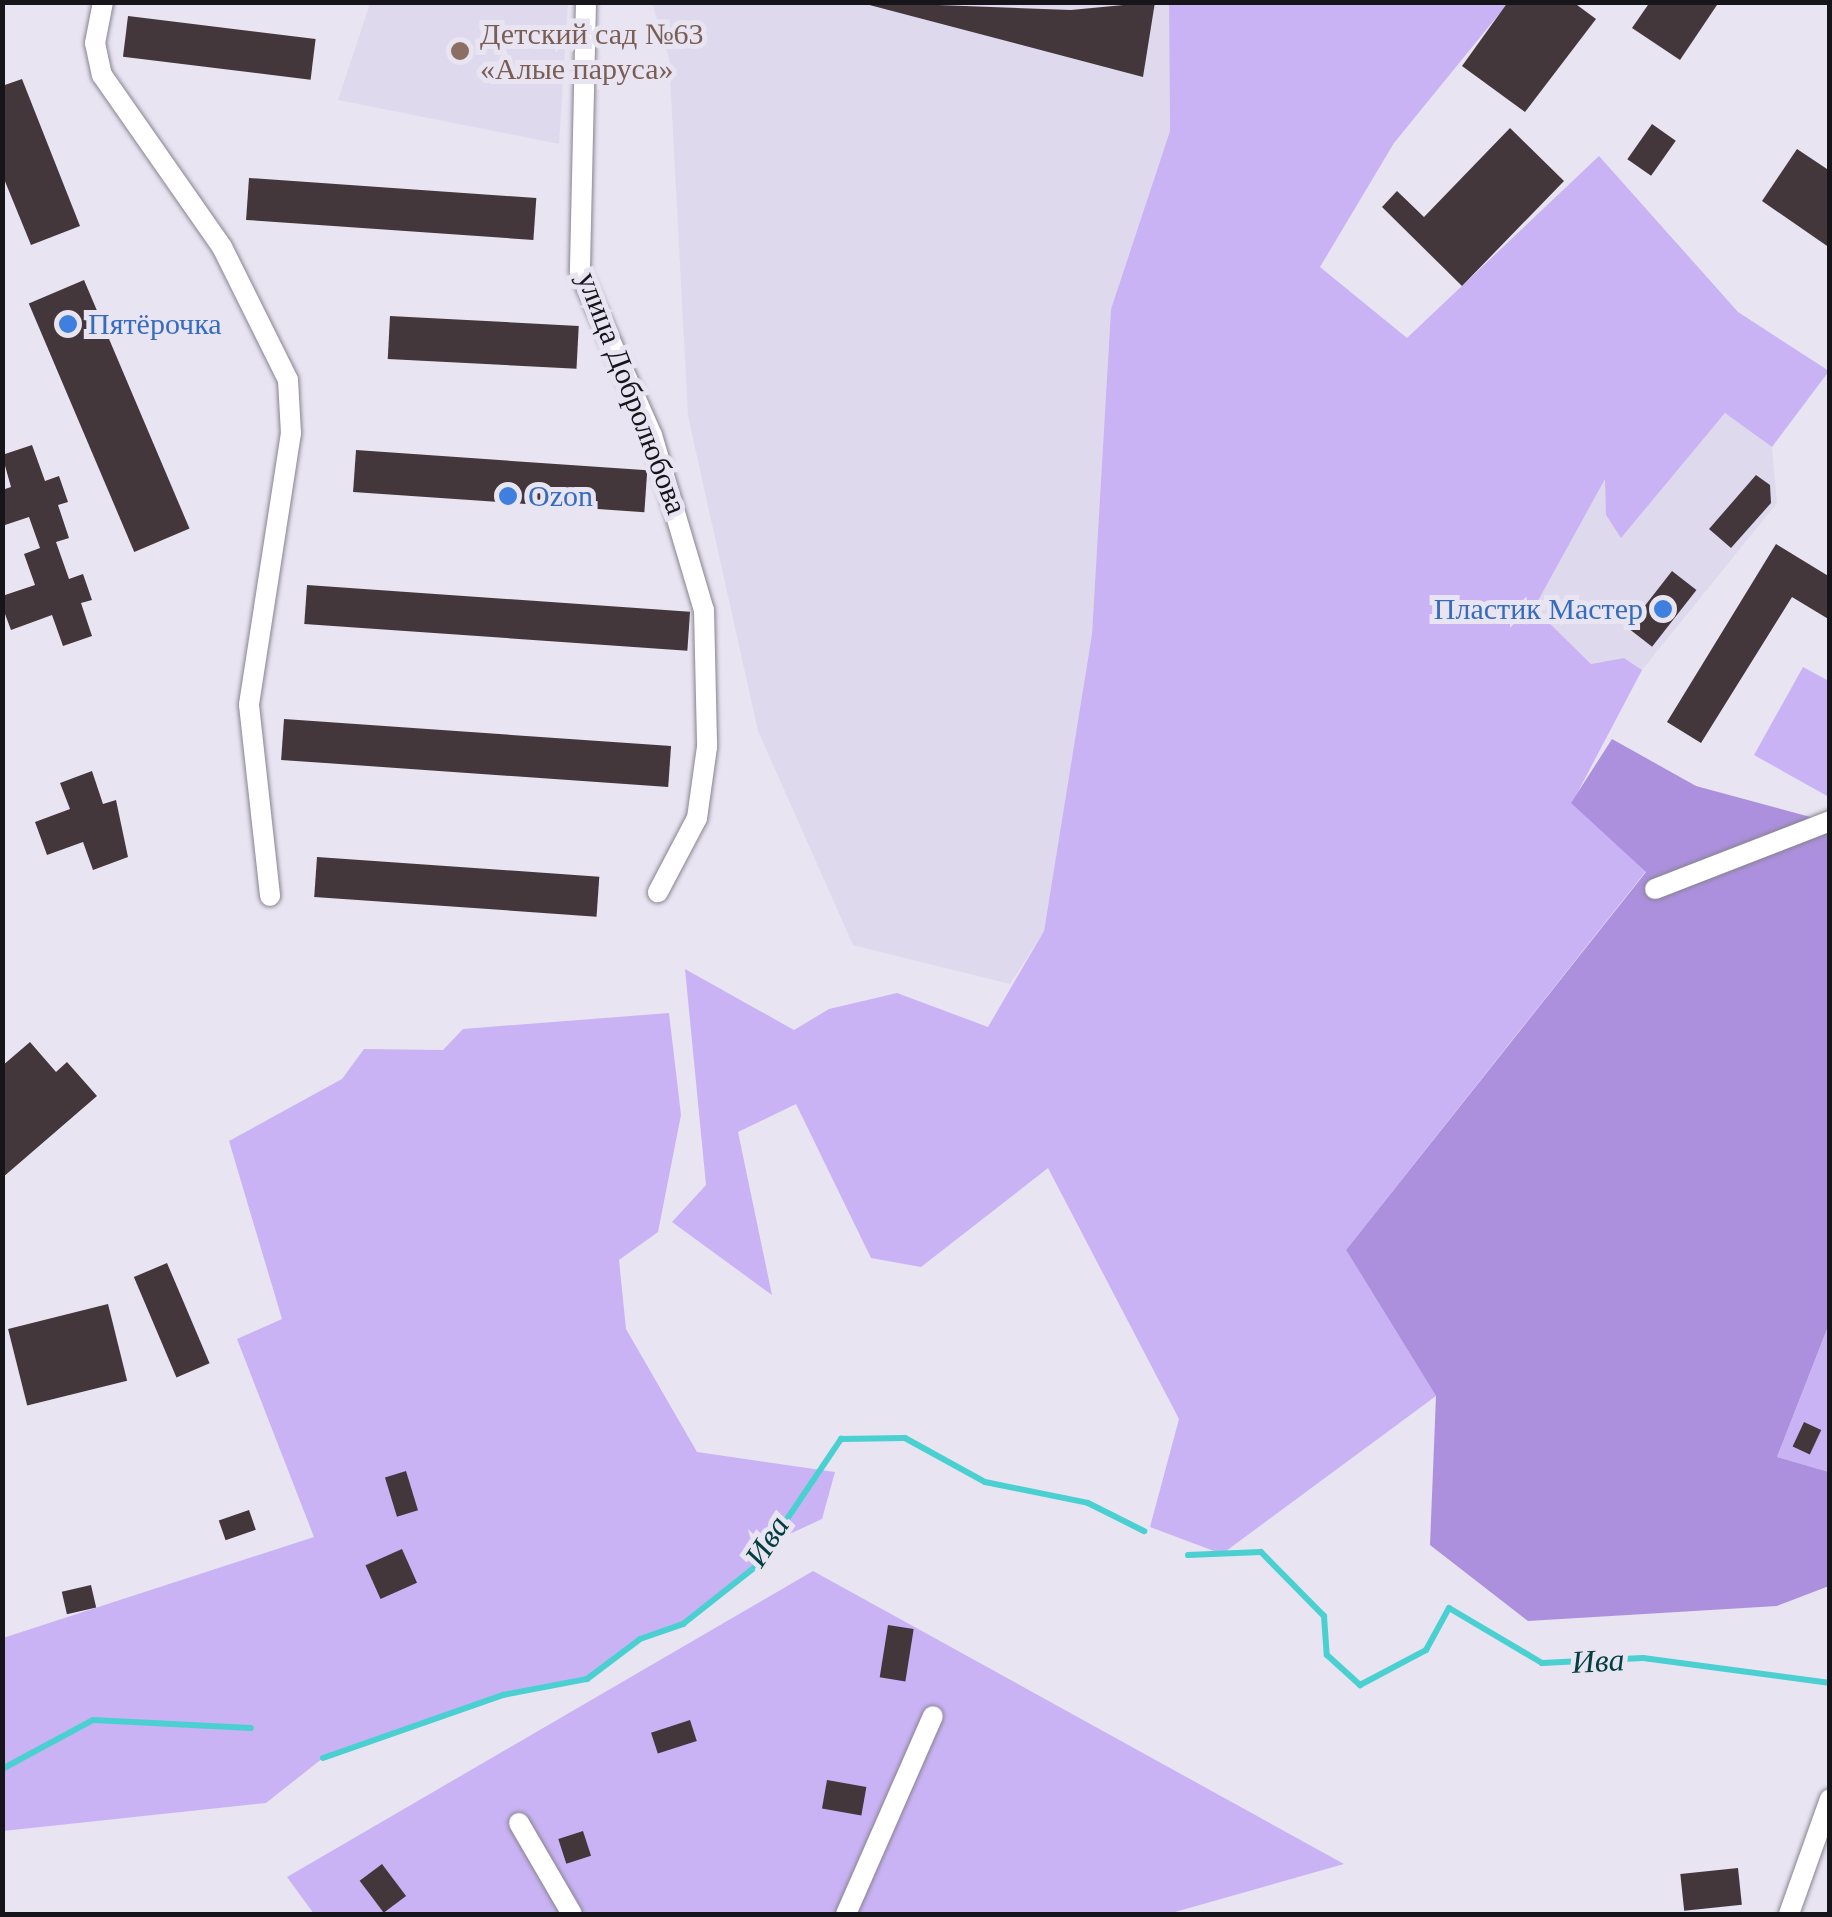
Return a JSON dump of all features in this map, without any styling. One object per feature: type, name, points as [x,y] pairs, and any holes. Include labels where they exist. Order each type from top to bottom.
[{"type":"street","points":[[103,2],[95,43],[102,75],[222,248],[288,380],[291,434],[249,705],[270,896]]},
{"type":"street","name":"улица Добролюбова","points":[[586,2],[580,272],[652,435],[704,610],[707,747],[697,818],[658,892]]},
{"type":"street","points":[[1655,889],[1830,821]]},
{"type":"street","points":[[846,1914],[933,1716]]},
{"type":"street","points":[[1789,1914],[1829,1802]]},
{"type":"street","points":[[519,1823],[572,1914]]},
{"type":"shaded area","name":"Детский сад №63 «Алые паруса»","points":[[370,3],[568,3],[559,144],[338,100]]},
{"type":"shaded area","points":[[652,3],[1169,3],[1170,131],[1111,309],[1092,634],[1044,931],[1010,984],[853,945],[758,731],[688,416],[669,58]]},
{"type":"shaded area","points":[[1169,3],[1508,3],[1394,143],[1320,267],[1407,338],[1599,156],[1738,312],[1829,371],[1772,447],[1725,413],[1621,538],[1606,515],[1605,479],[1534,608],[1591,664],[1624,658],[1642,670],[1572,803],[1646,871],[1346,1250],[1436,1396],[1222,1554],[1150,1527],[1179,1419],[1048,1168],[921,1267],[871,1258],[796,1104],[738,1132],[772,1295],[672,1222],[706,1185],[685,969],[794,1030],[829,1009],[897,993],[988,1027],[1044,931],[1092,634],[1111,309],[1170,131]]},
{"type":"shaded area","points":[[1726,412],[1772,447],[1777,503],[1642,670],[1624,658],[1591,664],[1533,609],[1606,476],[1621,537]]},
{"type":"shaded area","points":[[1803,667],[1829,681],[1829,797],[1754,755]]},
{"type":"shaded area","points":[[1612,739],[1696,786],[1829,822],[1829,1324],[1777,1457],[1829,1472],[1829,1586],[1777,1606],[1528,1621],[1430,1545],[1436,1396],[1346,1250],[1646,872],[1571,803]]},
{"type":"shaded area","points":[[669,1013],[681,1115],[658,1232],[619,1260],[626,1329],[697,1452],[835,1472],[822,1519],[768,1544],[754,1568],[683,1624],[640,1639],[587,1679],[503,1695],[323,1758],[266,1803],[3,1831],[3,1638],[314,1537],[237,1339],[282,1319],[229,1141],[342,1079],[364,1049],[443,1050],[463,1029]]},
{"type":"shaded area","points":[[1829,1324],[1829,1472],[1777,1457]]},
{"type":"shaded area","points":[[813,1571],[1344,1864],[1168,1914],[314,1914],[287,1877]]},
{"type":"building","points":[[858,2],[1071,10],[1155,2],[1143,77]]},
{"type":"building","points":[[1508,2],[1573,2],[1596,19],[1525,112],[1462,66]]},
{"type":"building","points":[[1650,2],[1719,2],[1680,60],[1632,28]]},
{"type":"building","points":[[128,16],[316,39],[311,80],[123,57]]},
{"type":"building","points":[[22,79],[80,226],[31,245],[2,174],[2,86]]},
{"type":"building","points":[[1652,124],[1676,141],[1651,176],[1627,159]]},
{"type":"building","points":[[1510,128],[1564,181],[1462,286],[1382,207],[1397,191],[1424,217]]},
{"type":"building","points":[[1797,149],[1830,171],[1830,248],[1762,201]]},
{"type":"building","points":[[249,178],[536,198],[533,240],[246,220]]},
{"type":"building","points":[[84,280],[189,529],[134,552],[29,303]]},
{"type":"building","points":[[390,316],[579,326],[576,369],[388,359]]},
{"type":"building","points":[[32,445],[45,481],[59,476],[68,502],[58,505],[69,538],[56,542],[69,579],[83,574],[92,600],[81,603],[92,636],[63,646],[52,615],[11,630],[2,606],[2,596],[35,585],[24,554],[40,548],[29,517],[2,526],[2,490],[11,487],[2,455]]},
{"type":"building","points":[[356,450],[647,470],[644,512],[353,492]]},
{"type":"building","points":[[1756,475],[1770,485],[1771,503],[1731,548],[1709,529]]},
{"type":"building","points":[[1776,544],[1830,577],[1830,620],[1792,597],[1701,743],[1667,722]]},
{"type":"building","points":[[1672,571],[1696,590],[1652,647],[1628,628]]},
{"type":"building","points":[[307,585],[690,612],[687,651],[304,624]]},
{"type":"building","points":[[284,719],[671,746],[668,787],[281,760]]},
{"type":"building","points":[[92,771],[103,804],[116,800],[128,857],[93,870],[83,842],[47,855],[35,822],[70,809],[60,783]]},
{"type":"building","points":[[317,857],[599,877],[597,917],[314,897]]},
{"type":"building","points":[[30,1042],[56,1072],[67,1062],[97,1096],[2,1178],[2,1066]]},
{"type":"building","points":[[167,1263],[210,1363],[176,1377],[134,1277]]},
{"type":"building","points":[[108,1304],[127,1381],[27,1406],[8,1329]]},
{"type":"building","points":[[1804,1422],[1821,1430],[1810,1455],[1793,1446]]},
{"type":"building","points":[[406,1471],[418,1510],[397,1517],[385,1477]]},
{"type":"building","points":[[249,1510],[256,1530],[226,1540],[219,1520]]},
{"type":"building","points":[[402,1549],[417,1583],[381,1599],[365,1565]]},
{"type":"building","points":[[91,1585],[96,1607],[67,1614],[62,1592]]},
{"type":"building","points":[[888,1625],[914,1629],[905,1681],[880,1677]]},
{"type":"building","points":[[690,1720],[697,1741],[658,1754],[651,1733]]},
{"type":"building","points":[[827,1780],[866,1787],[861,1816],[822,1809]]},
{"type":"building","points":[[583,1831],[591,1856],[566,1864],[558,1839]]},
{"type":"building","points":[[382,1864],[406,1896],[384,1913],[360,1881]]},
{"type":"building","points":[[1738,1868],[1742,1905],[1684,1911],[1680,1874]]},
{"type":"waterway","name":"Ива","points":[[323,1758],[503,1695],[587,1679],[640,1639],[683,1624],[754,1568],[841,1439],[905,1438],[985,1482],[1088,1503],[1144,1531]]},
{"type":"waterway","name":"Ива","points":[[1188,1555],[1261,1552],[1324,1616],[1327,1655],[1360,1685],[1426,1650],[1449,1608],[1542,1663],[1643,1658],[1830,1683]]},
{"type":"waterway","name":"Ива","points":[[2,1769],[93,1720],[251,1728]]},
{"type":"place","name":"Детский сад №63 «Алые паруса»","points":[[460,51]]},
{"type":"place","name":"Пятёрочка","points":[[68,324]]},
{"type":"place","name":"Ozon","points":[[508,496]]},
{"type":"place","name":"Пластик Мастер","points":[[1663,609]]}]
